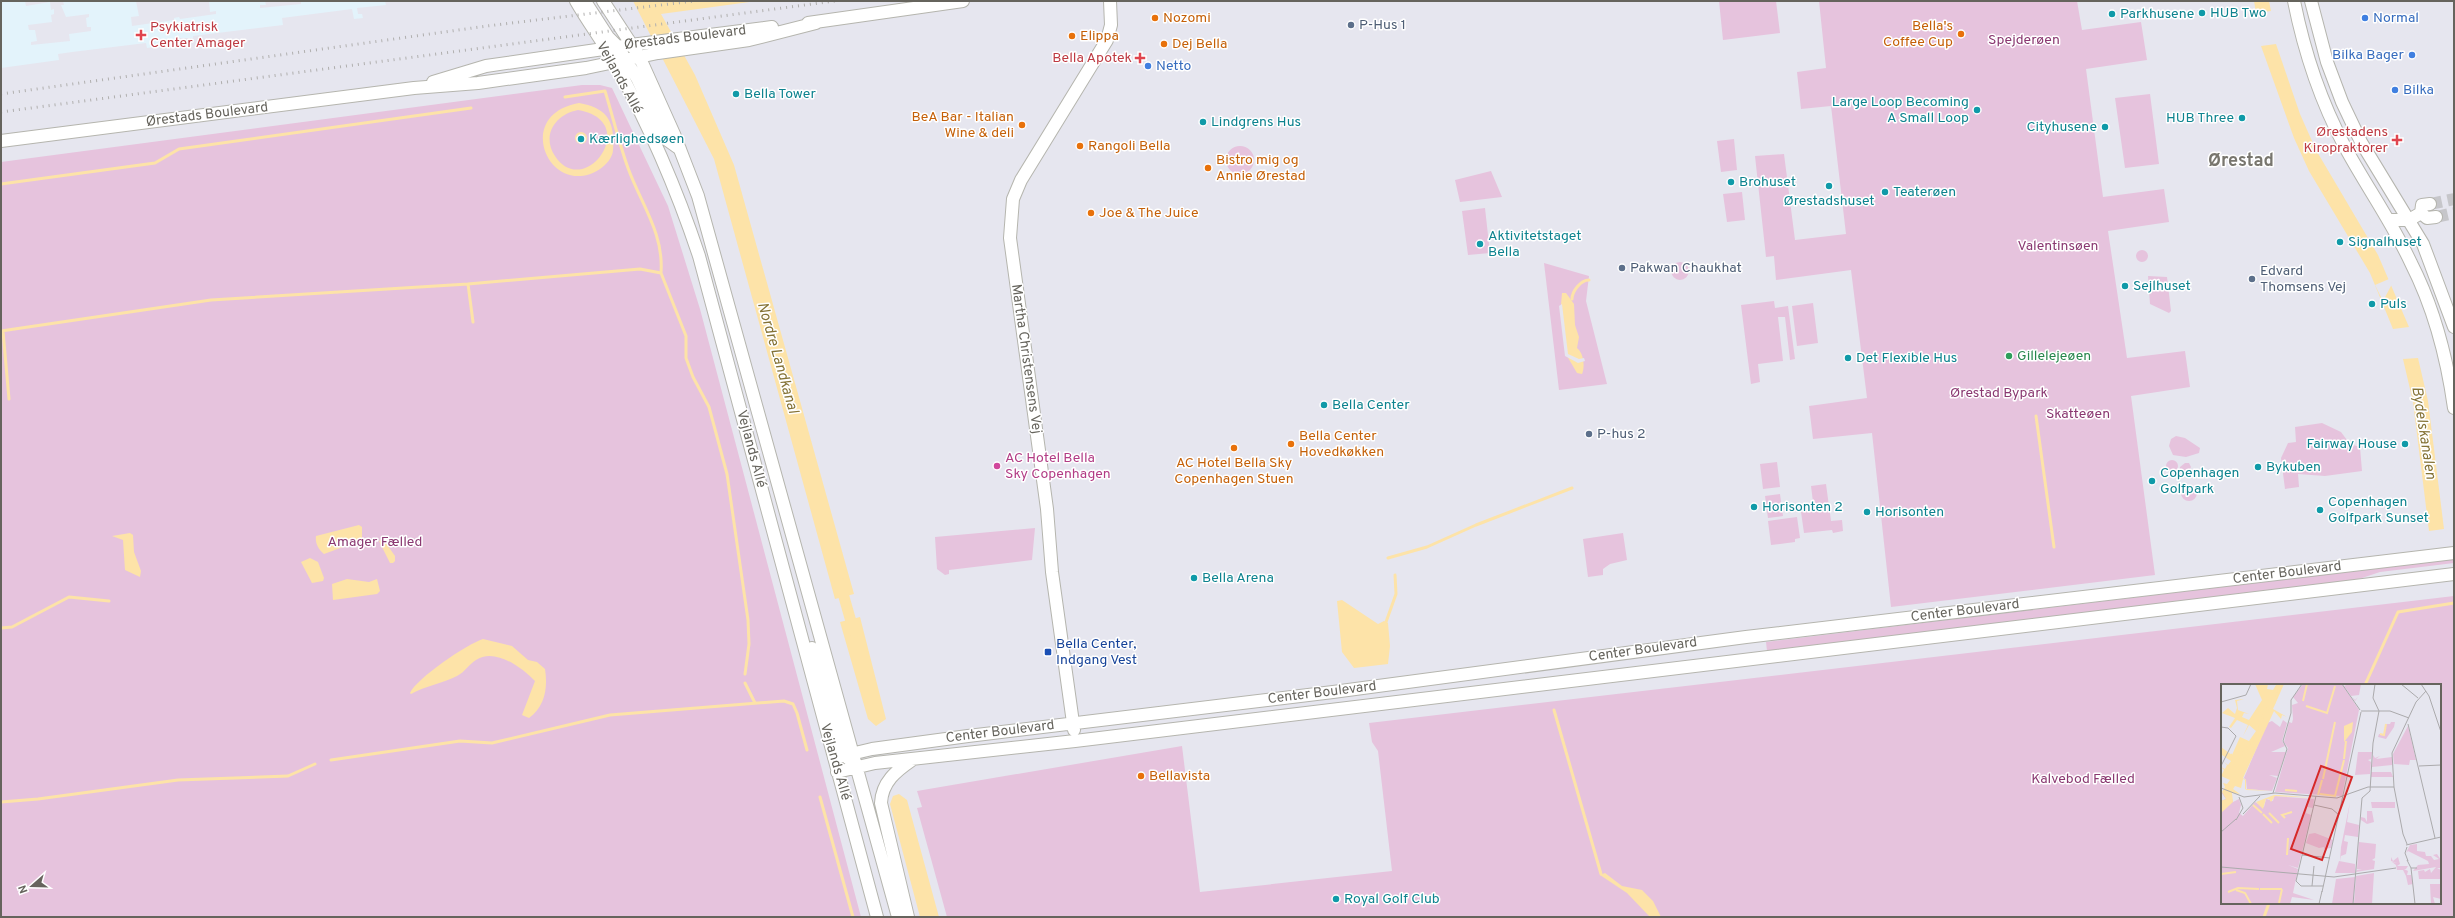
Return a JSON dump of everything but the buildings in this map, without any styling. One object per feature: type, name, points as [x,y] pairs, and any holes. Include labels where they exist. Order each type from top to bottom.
[{"type":"street","name":"Vejlands Allé","points":[[576,1],[611,48],[614,63],[679,197],[699,256],[793,608],[844,755],[856,767],[898,917]]},
{"type":"street","points":[[585,1],[611,48],[627,59],[666,139],[680,149]]},
{"type":"street","name":"Vejlands Allé","points":[[603,1],[639,56],[680,149],[698,196],[844,755],[837,772],[877,917]]},
{"type":"street","name":"Ørestads Boulevard","points":[[1,141],[414,88],[478,83],[614,63],[639,56],[656,48],[686,43],[749,40],[816,23],[963,1]]},
{"type":"street","name":"Martha Christensens Vej","points":[[1075,741],[1052,572],[1047,509],[1010,238],[1013,199],[1018,186],[1107,40],[1111,25],[1110,1]]},
{"type":"street","points":[[2294,1],[2310,64],[2326,106],[2344,145],[2389,220],[2412,264],[2433,317],[2445,355],[2454,408]]},
{"type":"street","points":[[2311,1],[2327,62],[2342,102],[2364,148],[2423,244],[2454,327]]},
{"type":"street","name":"Ørestads Boulevard","points":[[414,88],[468,70],[631,45],[656,48]]},
{"type":"street","points":[[611,48],[629,55],[639,56]]},
{"type":"street","points":[[2421,214],[2422,205],[2430,204]]},
{"type":"street","points":[[2389,220],[2409,220],[2421,214]]},
{"type":"street","points":[[2421,214],[2428,218],[2436,217]]},
{"type":"street","name":"Center Boulevard","points":[[844,755],[1073,723],[1333,692],[1746,637],[2454,553]]},
{"type":"street","name":"Center Boulevard","points":[[837,772],[856,767],[913,760],[2454,574]]},
{"type":"street","points":[[908,917],[881,803],[881,796],[891,776],[913,760]]},
{"type":"shaded area","name":"Psykiatrisk Center Amager","points":[[1,1],[25,1],[26,6],[50,2],[51,10],[54,9],[54,14],[51,15],[52,22],[28,25],[29,30],[35,30],[37,41],[31,42],[31,45],[70,41],[69,34],[91,31],[91,27],[87,27],[86,18],[89,17],[89,14],[66,17],[61,5],[64,5],[63,1],[136,1],[139,16],[131,17],[132,26],[174,20],[174,18],[179,17],[180,19],[216,14],[216,11],[210,12],[209,1],[265,1],[266,5],[260,5],[260,8],[301,4],[301,1],[385,1],[386,5],[357,8],[358,14],[362,14],[363,18],[354,19],[352,9],[282,18],[283,25],[193,36],[193,38],[177,38],[178,44],[147,48],[146,43],[72,52],[58,54],[59,60],[1,68]]},
{"type":"green space","points":[[1719,1],[1776,1],[1780,33],[1723,40]]},
{"type":"green space","name":"Ørestad Bypark","points":[[1819,1],[2077,1],[2082,30],[2141,22],[2147,60],[2086,69],[2103,197],[2164,189],[2169,222],[2108,231],[2127,358],[2185,351],[2190,387],[2131,396],[2155,575],[1891,607],[1872,433],[1813,439],[1809,406],[1867,398],[1851,270],[1776,280],[1774,256],[1766,257],[1755,156],[1784,154],[1795,240],[1846,234],[1831,106],[1801,109],[1797,72],[1826,68]]},
{"type":"green space","name":"Amager Fælled","points":[[582,85],[600,85],[612,88],[668,206],[700,309],[861,917],[1,917],[1,162]]},
{"type":"green space","points":[[2150,94],[2159,164],[2125,168],[2115,98]]},
{"type":"green space","points":[[1734,139],[1737,170],[1721,172],[1717,141]]},
{"type":"green space","points":[[1240,146],[1250,150],[1254,160],[1250,170],[1240,174],[1230,170],[1226,160],[1230,150]]},
{"type":"green space","points":[[1491,171],[1502,197],[1460,202],[1455,180]]},
{"type":"green space","points":[[1742,192],[1745,220],[1727,222],[1723,194]]},
{"type":"green space","points":[[1485,208],[1490,253],[1468,255],[1462,211]]},
{"type":"green space","points":[[2140,250],[2144,250],[2148,256],[2144,262],[2140,262],[2136,258],[2136,254]]},
{"type":"green space","points":[[1680,262],[1686,265],[1689,271],[1686,277],[1680,280],[1674,277],[1671,271],[1674,265]]},
{"type":"green space","points":[[1544,263],[1589,276],[1586,301],[1607,384],[1559,390]]},
{"type":"green space","points":[[2148,276],[2167,277],[2171,311],[2169,313],[2150,304]]},
{"type":"green space","points":[[1774,301],[1775,308],[1788,306],[1795,359],[1790,360],[1785,317],[1778,317],[1783,361],[1758,364],[1760,382],[1751,384],[1741,305]]},
{"type":"green space","points":[[1813,303],[1818,343],[1797,346],[1792,306]]},
{"type":"green space","points":[[2322,423],[2341,432],[2350,444],[2360,447],[2362,471],[2325,476],[2298,474],[2299,487],[2285,489],[2281,458],[2288,443],[2296,442],[2295,427]]},
{"type":"green space","points":[[2176,436],[2185,438],[2200,448],[2199,453],[2186,457],[2173,455],[2169,446],[2171,439]]},
{"type":"green space","points":[[2174,460],[2177,461],[2177,471],[2170,472],[2167,471],[2166,464],[2167,461]]},
{"type":"green space","points":[[1777,462],[1780,487],[1763,489],[1760,464]]},
{"type":"green space","points":[[2185,463],[2189,463],[2191,467],[2188,473],[2179,476],[2180,467]]},
{"type":"green space","points":[[1826,484],[1831,521],[1842,520],[1843,531],[1833,533],[1832,530],[1804,533],[1801,512],[1814,510],[1811,486]]},
{"type":"green space","points":[[2189,485],[2195,487],[2197,493],[2195,499],[2189,501],[2183,499],[2181,493],[2183,487]]},
{"type":"green space","points":[[1780,494],[1783,516],[1768,518],[1765,496]]},
{"type":"green space","points":[[1797,517],[1800,538],[1795,539],[1795,542],[1771,545],[1768,521]]},
{"type":"green space","points":[[1035,528],[1032,560],[949,570],[949,574],[945,575],[937,569],[935,537]]},
{"type":"green space","points":[[1623,533],[1627,560],[1610,564],[1603,569],[1603,575],[1588,577],[1583,539]]},
{"type":"green space","points":[[2453,559],[2454,563],[2380,572],[2356,580],[1767,651],[1766,642]]},
{"type":"green space","name":"Kalvebod Fælled","points":[[2454,596],[2454,917],[947,917],[917,808],[922,807],[917,791],[1182,746],[1200,892],[1392,871],[1378,751],[1372,742],[1369,723]]},
{"type":"water","name":"Nordre Landkanal","points":[[633,1],[757,1],[661,14],[695,75],[734,165],[854,594],[835,599],[714,159]]},
{"type":"water","points":[[2254,1],[2269,1],[2271,11],[2256,13]]},
{"type":"water","points":[[2276,44],[2300,114],[2316,150],[2378,255],[2409,327],[2393,329],[2370,273],[2309,171],[2294,138],[2261,46]]},
{"type":"water","points":[[579,103],[589,105],[597,109],[608,118],[613,132],[613,153],[607,163],[600,169],[582,176],[566,174],[554,165],[546,152],[543,138],[547,123],[558,111]],"holes":[[[578,110],[597,117],[606,128],[607,141],[602,154],[592,164],[580,169],[567,167],[555,156],[551,148],[550,133],[553,127],[563,116]]]},
{"type":"water","points":[[583,132],[586,133],[586,143],[579,144],[576,143],[575,136],[576,133]]},
{"type":"water","points":[[1562,293],[1566,293],[1574,304],[1575,325],[1579,337],[1577,348],[1581,353],[1583,361],[1582,374],[1577,373],[1567,356],[1561,305]]},
{"type":"water","name":"Bydelskanalen","points":[[2418,358],[2428,401],[2444,529],[2429,531],[2413,402],[2403,359]]},
{"type":"water","points":[[359,525],[362,527],[362,540],[324,554],[317,546],[316,536]]},
{"type":"water","points":[[130,533],[133,535],[134,552],[141,571],[140,577],[125,570],[123,540],[112,536]]},
{"type":"water","points":[[383,539],[395,556],[395,561],[393,563],[390,563],[379,541]]},
{"type":"water","points":[[310,558],[318,562],[324,578],[323,581],[312,583],[301,562]]},
{"type":"water","points":[[347,579],[369,582],[377,579],[380,591],[377,594],[333,600],[332,584]]},
{"type":"water","points":[[1342,600],[1378,624],[1384,621],[1388,623],[1390,646],[1388,664],[1354,668],[1342,652],[1337,601]]},
{"type":"water","points":[[860,617],[886,719],[876,726],[868,719],[840,622]]},
{"type":"water","points":[[483,639],[512,646],[528,660],[537,662],[545,669],[546,683],[544,696],[539,708],[529,718],[522,715],[535,681],[516,665],[491,656],[476,660],[457,676],[411,694],[410,693],[422,679],[443,662],[466,647]]},
{"type":"water","points":[[899,794],[907,800],[939,917],[920,917],[890,804],[893,796]]},
{"type":"water","points":[[1605,873],[1622,886],[1642,890],[1653,901],[1661,917],[1650,917],[1627,893],[1600,875]]},
{"type":"pier","points":[[2389,279],[2392,284],[2383,301],[2375,285]]},
{"type":"pier","points":[[1562,304],[1568,354],[1579,359],[1584,358],[1585,361],[1578,363],[1565,356],[1559,306]]},
{"type":"waterway","points":[[565,97],[605,91],[628,168],[655,232],[661,258],[661,273]]},
{"type":"waterway","points":[[1,184],[155,163],[179,149],[471,108]]},
{"type":"waterway","points":[[1,331],[211,300],[468,284],[640,269],[661,273],[686,336],[686,358],[693,377],[709,407],[727,474],[748,620],[749,644],[745,674]]},
{"type":"waterway","points":[[1572,299],[1572,296],[1578,286],[1586,280],[1589,280]]},
{"type":"waterway","points":[[468,284],[473,322]]},
{"type":"waterway","points":[[3,331],[9,399]]},
{"type":"waterway","points":[[2036,416],[2054,547]]},
{"type":"waterway","points":[[1388,558],[1427,547],[1476,525],[1572,488]]},
{"type":"waterway","points":[[1386,622],[1396,594],[1395,575]]},
{"type":"waterway","name":"Nordre Landkanal","points":[[840,583],[854,632]]},
{"type":"waterway","points":[[1,628],[12,627],[69,597],[109,601]]},
{"type":"waterway","points":[[2365,684],[2398,612],[2454,603]]},
{"type":"waterway","points":[[745,683],[755,703]]},
{"type":"waterway","points":[[331,760],[460,741],[492,743],[610,715],[784,701],[793,704],[797,713],[807,750]]},
{"type":"waterway","points":[[1554,710],[1601,874]]},
{"type":"waterway","points":[[1,802],[38,799],[178,780],[288,776],[315,764]]},
{"type":"waterway","points":[[820,797],[853,917]]},
{"type":"waterway","points":[[2264,917],[2269,904]]},
{"type":"tunnel","points":[[2430,204],[2454,199]]},
{"type":"tunnel","points":[[2436,217],[2454,213]]},
{"type":"railway","points":[[1,94],[487,26],[694,1]]},
{"type":"railway","points":[[1,112],[835,1]]},
{"type":"place","name":"HUB Two","points":[[2202,13]]},
{"type":"place","name":"Parkhusene","points":[[2112,14]]},
{"type":"place","name":"Nozomi","points":[[1155,18]]},
{"type":"place","name":"Normal","points":[[2365,18]]},
{"type":"place","name":"P-Hus 1","points":[[1351,25]]},
{"type":"place","name":"Bella's Coffee Cup","points":[[1961,34]]},
{"type":"place","name":"Psykiatrisk Center Amager","points":[[141,35]]},
{"type":"place","name":"Elippa","points":[[1072,36]]},
{"type":"place","name":"Dej Bella","points":[[1164,44]]},
{"type":"place","name":"Bilka Bager","points":[[2412,55]]},
{"type":"place","name":"Bella Apotek","points":[[1140,58]]},
{"type":"place","name":"Netto","points":[[1148,66]]},
{"type":"place","name":"Bilka","points":[[2395,90]]},
{"type":"place","name":"Bella Tower","points":[[736,94]]},
{"type":"place","name":"Large Loop Becoming A Small Loop","points":[[1977,110]]},
{"type":"place","name":"HUB Three","points":[[2242,118]]},
{"type":"place","name":"Lindgrens Hus","points":[[1203,122]]},
{"type":"place","name":"BeA Bar - Italian Wine & deli","points":[[1022,125]]},
{"type":"place","name":"Cityhusene","points":[[2105,127]]},
{"type":"place","name":"Kærlighedsøen","points":[[581,139]]},
{"type":"place","name":"Ørestadens Kiropraktorer","points":[[2397,140]]},
{"type":"place","name":"Rangoli Bella","points":[[1080,146]]},
{"type":"place","name":"Bistro mig og Annie Ørestad","points":[[1208,168]]},
{"type":"place","name":"Brohuset","points":[[1731,182]]},
{"type":"place","name":"Ørestadshuset","points":[[1829,186]]},
{"type":"place","name":"Teaterøen","points":[[1885,192]]},
{"type":"place","name":"Joe & The Juice","points":[[1091,213]]},
{"type":"place","name":"Signalhuset","points":[[2340,242]]},
{"type":"place","name":"Aktivitetstaget Bella","points":[[1480,244]]},
{"type":"place","name":"Pakwan Chaukhat","points":[[1622,268]]},
{"type":"place","name":"Edvard Thomsens Vej","points":[[2252,279]]},
{"type":"place","name":"Sejlhuset","points":[[2125,286]]},
{"type":"place","name":"Puls","points":[[2372,304]]},
{"type":"place","name":"Gillelejeøen","points":[[2009,356]]},
{"type":"place","name":"Det Flexible Hus","points":[[1848,358]]},
{"type":"place","name":"Bella Center","points":[[1324,405]]},
{"type":"place","name":"P-hus 2","points":[[1589,434]]},
{"type":"place","name":"Bella Center Hovedkøkken","points":[[1291,444]]},
{"type":"place","name":"Fairway House","points":[[2405,444]]},
{"type":"place","name":"AC Hotel Bella Sky Copenhagen Stuen","points":[[1234,448]]},
{"type":"place","name":"AC Hotel Bella Sky Copenhagen","points":[[997,466]]},
{"type":"place","name":"Bykuben","points":[[2258,467]]},
{"type":"place","name":"Copenhagen Golfpark","points":[[2152,481]]},
{"type":"place","name":"Horisonten 2","points":[[1754,507]]},
{"type":"place","name":"Copenhagen Golfpark Sunset","points":[[2320,510]]},
{"type":"place","name":"Horisonten","points":[[1867,512]]},
{"type":"place","name":"Bella Arena","points":[[1194,578]]},
{"type":"place","name":"Bella Center, Indgang Vest","points":[[1048,652]]},
{"type":"place","name":"Bellavista","points":[[1141,776]]},
{"type":"place","name":"Royal Golf Club","points":[[1336,899]]},
{"type":"district","name":"Ørestad","points":[[2241,161]]},
{"type":"park label","name":"Spejderøen","points":[[2024,40]]},
{"type":"park label","name":"Valentinsøen","points":[[2058,246]]},
{"type":"park label","name":"Skatteøen","points":[[2078,414]]}]
